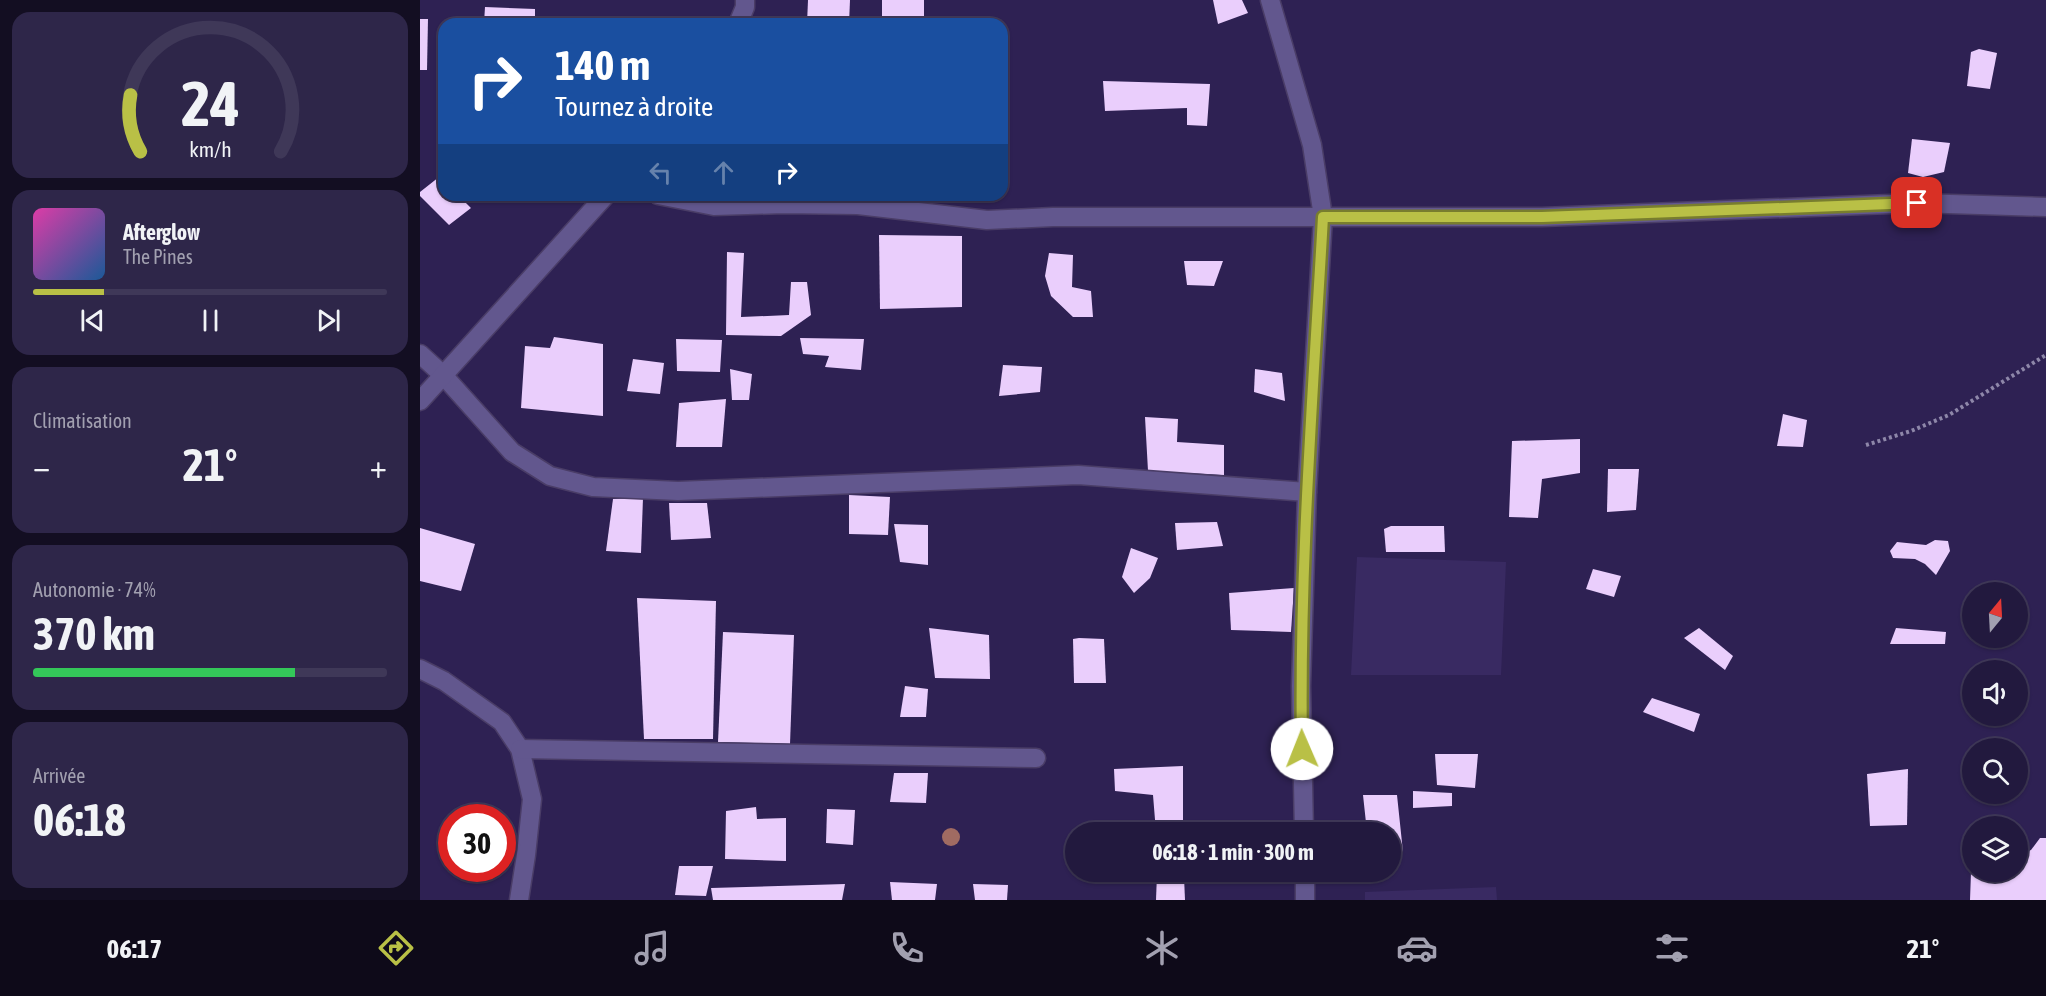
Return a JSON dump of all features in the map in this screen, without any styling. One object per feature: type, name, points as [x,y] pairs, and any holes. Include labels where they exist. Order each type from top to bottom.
[{"type":"street","points":[[740,18],[745,0]]},
{"type":"street","points":[[1270,0],[1312,145],[1323,217],[1306,492],[1301,686],[1304,822]]},
{"type":"street","points":[[420,401],[601,201]]},
{"type":"street","points":[[686,201],[714,207],[784,204],[858,205],[987,220],[1065,217],[1542,217],[1917,203],[2046,207]]},
{"type":"street","points":[[420,354],[443,375],[512,452],[550,476],[593,487],[678,491],[1078,475],[1306,492]]},
{"type":"street","points":[[420,669],[444,681],[502,722],[520,749],[532,799],[519,900]]},
{"type":"street","points":[[520,749],[1036,758]]},
{"type":"street","points":[[1305,882],[1305,900]]},
{"type":"path","points":[[1866,445],[1911,431],[1949,415],[2046,355]]},
{"type":"shaded area","points":[[1357,557],[1506,562],[1501,675],[1351,675]]},
{"type":"shaded area","points":[[1496,887],[1497,900],[1365,900],[1365,892]]},
{"type":"building","points":[[808,0],[850,0],[849,18],[807,18]]},
{"type":"building","points":[[882,0],[924,0],[924,18],[882,18]]},
{"type":"building","points":[[1213,0],[1242,0],[1248,13],[1218,24]]},
{"type":"building","points":[[485,7],[535,9],[535,18],[484,18]]},
{"type":"building","points":[[420,19],[428,19],[427,70],[420,70]]},
{"type":"building","points":[[1979,49],[1997,53],[1990,89],[1967,86],[1971,52]]},
{"type":"building","points":[[1103,81],[1210,84],[1207,126],[1187,125],[1187,108],[1105,111]]},
{"type":"building","points":[[1912,139],[1950,143],[1944,172],[1923,177],[1908,173]]},
{"type":"building","points":[[438,178],[438,201],[464,201],[471,208],[449,225],[420,196],[420,192]]},
{"type":"building","points":[[879,235],[962,236],[962,307],[880,309]]},
{"type":"building","points":[[727,252],[744,253],[741,317],[789,315],[791,282],[807,282],[811,315],[781,336],[726,335]]},
{"type":"building","points":[[1049,253],[1073,255],[1072,287],[1091,291],[1093,317],[1073,317],[1051,296],[1045,276]]},
{"type":"building","points":[[1184,261],[1223,261],[1214,286],[1187,285]]},
{"type":"building","points":[[554,337],[603,344],[603,416],[521,408],[525,346],[550,348]]},
{"type":"building","points":[[800,338],[864,339],[861,370],[825,367],[829,356],[803,354]]},
{"type":"building","points":[[676,339],[722,340],[720,372],[677,371]]},
{"type":"building","points":[[633,359],[664,363],[660,394],[627,391]]},
{"type":"building","points":[[1003,365],[1042,367],[1040,392],[999,396]]},
{"type":"building","points":[[730,369],[752,374],[749,400],[732,400]]},
{"type":"building","points":[[1255,369],[1282,373],[1285,401],[1254,392]]},
{"type":"building","points":[[726,399],[722,447],[676,447],[679,403]]},
{"type":"building","points":[[1783,414],[1807,420],[1803,447],[1777,446]]},
{"type":"building","points":[[1145,417],[1178,419],[1177,442],[1224,445],[1224,475],[1148,471]]},
{"type":"building","points":[[1580,439],[1580,473],[1542,479],[1538,518],[1509,517],[1512,441]]},
{"type":"building","points":[[1608,469],[1639,469],[1636,510],[1607,512]]},
{"type":"building","points":[[849,495],[890,497],[888,535],[849,534]]},
{"type":"building","points":[[643,498],[641,553],[606,551],[613,499]]},
{"type":"building","points":[[669,503],[707,503],[711,538],[671,540]]},
{"type":"building","points":[[1217,522],[1223,546],[1177,550],[1175,523]]},
{"type":"building","points":[[894,524],[928,525],[928,565],[900,562]]},
{"type":"building","points":[[1391,526],[1444,526],[1445,552],[1386,552],[1384,529]]},
{"type":"building","points":[[420,528],[475,544],[461,591],[420,581]]},
{"type":"building","points":[[1935,540],[1948,541],[1950,551],[1936,575],[1925,564],[1915,559],[1893,558],[1890,551],[1897,542],[1926,545]]},
{"type":"building","points":[[1131,548],[1158,558],[1150,578],[1134,593],[1122,577]]},
{"type":"building","points":[[1593,569],[1621,576],[1614,597],[1586,589]]},
{"type":"building","points":[[1294,588],[1291,632],[1231,630],[1229,593]]},
{"type":"building","points":[[637,598],[716,601],[713,739],[644,739]]},
{"type":"building","points":[[929,628],[989,635],[990,679],[935,678]]},
{"type":"building","points":[[1699,628],[1733,656],[1725,670],[1684,638]]},
{"type":"building","points":[[1896,628],[1946,632],[1945,644],[1890,644]]},
{"type":"building","points":[[723,632],[794,635],[790,744],[718,742]]},
{"type":"building","points":[[1073,639],[1104,639],[1106,683],[1074,683]]},
{"type":"building","points":[[905,686],[928,689],[926,717],[900,717]]},
{"type":"building","points":[[1652,698],[1700,714],[1694,732],[1643,712]]},
{"type":"building","points":[[1435,754],[1478,754],[1475,788],[1437,785]]},
{"type":"building","points":[[1183,766],[1183,822],[1155,822],[1153,795],[1115,791],[1114,769]]},
{"type":"building","points":[[1908,769],[1907,825],[1870,826],[1867,774]]},
{"type":"building","points":[[894,773],[928,773],[926,803],[890,802]]},
{"type":"building","points":[[1413,791],[1452,793],[1452,806],[1413,808]]},
{"type":"building","points":[[1363,795],[1397,795],[1400,822],[1366,822]]},
{"type":"building","points":[[756,807],[757,819],[786,818],[786,861],[725,859],[726,811]]},
{"type":"building","points":[[827,809],[855,810],[853,845],[826,843]]},
{"type":"building","points":[[2040,838],[2046,838],[2046,900],[1970,900],[1971,882],[2028,882],[2028,851]]},
{"type":"building","points":[[679,866],[713,866],[706,896],[675,895]]},
{"type":"building","points":[[890,882],[937,884],[935,900],[892,900]]},
{"type":"building","points":[[1157,882],[1184,882],[1185,900],[1156,900]]},
{"type":"building","points":[[845,884],[842,900],[713,900],[711,888]]},
{"type":"building","points":[[973,884],[1008,885],[1007,900],[975,900]]},
{"type":"route","points":[[1302,749],[1301,686],[1306,492],[1323,217],[1542,217],[1917,203]]}]
